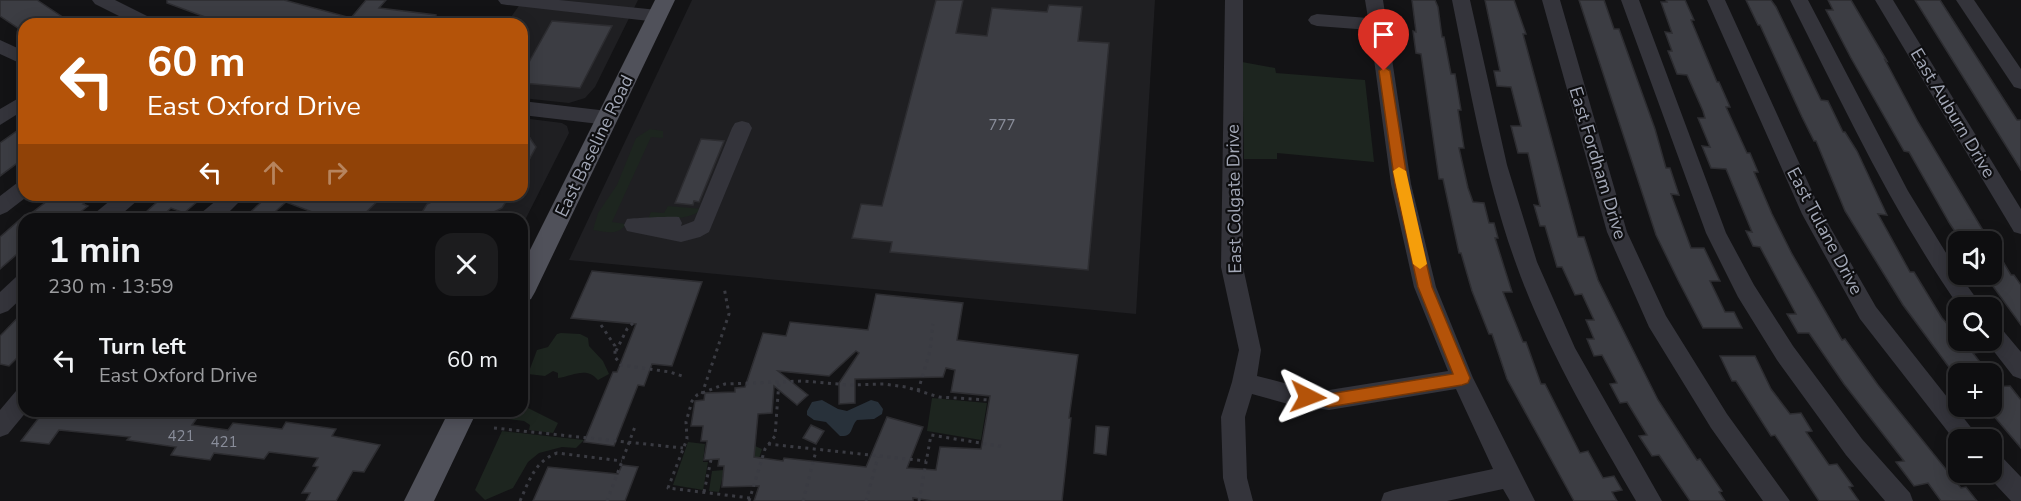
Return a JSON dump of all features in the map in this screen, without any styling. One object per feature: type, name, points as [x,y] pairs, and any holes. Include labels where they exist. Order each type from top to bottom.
[{"type":"main road","name":"East Baseline Road","points":[[528,280],[661,8]]},
{"type":"main road","points":[[419,501],[460,417]]},
{"type":"street","points":[[101,0],[137,18]]},
{"type":"street","points":[[507,0],[661,8]]},
{"type":"street","name":"East Colgate Drive","points":[[1233,0],[1232,267],[1250,350],[1244,382],[1233,417],[1235,478],[1241,501]]},
{"type":"street","points":[[1374,0],[1401,184],[1425,287],[1462,378],[1509,477],[1523,501]]},
{"type":"street","points":[[1461,0],[1505,197],[1525,261],[1549,320],[1582,386],[1650,501]]},
{"type":"street","name":"East Fordham Drive","points":[[1551,0],[1617,232],[1657,321],[1719,421],[1778,501]]},
{"type":"street","points":[[1630,0],[1703,201],[1716,233],[1746,291],[1805,381],[1854,447],[1901,501]]},
{"type":"street","name":"East Tulane Drive","points":[[1716,0],[1812,214],[1868,313],[1959,429]]},
{"type":"street","points":[[1799,0],[1904,203],[1933,253],[1964,297]]},
{"type":"street","name":"East Auburn Drive","points":[[1884,0],[2021,226]]},
{"type":"street","points":[[1965,0],[2021,83]]},
{"type":"street","points":[[1317,20],[1378,25]]},
{"type":"street","points":[[0,46],[18,56]]},
{"type":"street","points":[[0,118],[18,105]]},
{"type":"street","points":[[528,109],[608,118]]},
{"type":"street","points":[[634,225],[658,227],[669,233],[696,231],[702,226],[742,128]]},
{"type":"street","points":[[0,207],[18,193]]},
{"type":"street","points":[[109,213],[124,201]]},
{"type":"street","points":[[215,213],[229,201]]},
{"type":"street","points":[[0,305],[18,288]]},
{"type":"street","points":[[2002,345],[2021,369]]},
{"type":"street","points":[[1244,382],[1288,394],[1329,400],[1462,378]]},
{"type":"street","points":[[0,427],[18,405]]},
{"type":"street","points":[[2002,474],[2021,494]]},
{"type":"street","points":[[1393,501],[1509,477]]},
{"type":"path","points":[[702,394],[729,314],[724,287]]},
{"type":"path","points":[[634,322],[627,329],[616,351],[615,357],[621,365],[670,372],[682,376]]},
{"type":"path","points":[[918,392],[930,351],[933,324]]},
{"type":"path","points":[[601,325],[616,351]]},
{"type":"path","points":[[779,381],[775,436],[765,449],[749,499],[668,488],[683,448],[692,401],[725,384],[779,381],[849,386],[884,384],[939,397],[989,400]]},
{"type":"path","points":[[607,501],[636,424]]},
{"type":"path","points":[[494,428],[683,448]]},
{"type":"path","points":[[919,501],[931,435],[953,436],[976,444],[1005,447]]},
{"type":"path","points":[[768,444],[926,461]]},
{"type":"path","points":[[803,501],[816,450]]},
{"type":"path","points":[[520,501],[535,470],[546,456],[557,453],[622,461]]},
{"type":"path","points":[[866,501],[879,456]]},
{"type":"path","points":[[704,492],[711,460]]},
{"type":"shaded area","points":[[523,0],[638,0],[595,87],[585,98],[569,103],[528,99],[528,18],[510,18]]},
{"type":"shaded area","points":[[692,0],[1155,0],[1136,314],[569,260]]},
{"type":"shaded area","points":[[1242,62],[1275,68],[1276,73],[1365,80],[1374,162],[1277,153],[1277,159],[1244,159]]},
{"type":"shaded area","points":[[528,119],[562,123],[567,126],[569,133],[528,214],[345,213],[358,201],[528,201]]},
{"type":"shaded area","points":[[650,129],[663,131],[663,138],[651,137],[612,222],[626,224],[615,232],[593,230],[598,213],[617,185],[636,138]]},
{"type":"shaded area","points":[[668,206],[703,209],[684,217],[648,219],[651,212],[664,213]]},
{"type":"shaded area","points":[[557,334],[580,334],[588,338],[589,346],[603,361],[609,374],[598,380],[584,373],[558,378],[558,373],[553,371],[545,376],[528,374],[537,350],[548,347]]},
{"type":"shaded area","points":[[932,398],[987,403],[981,440],[927,431]]},
{"type":"shaded area","points":[[822,400],[847,411],[871,400],[878,402],[883,409],[882,414],[874,419],[857,420],[848,435],[840,436],[826,422],[814,420],[807,415],[812,402]]},
{"type":"shaded area","points":[[528,408],[558,423],[553,433],[529,430],[530,425],[524,421],[507,419],[508,417],[528,417]]},
{"type":"shaded area","points":[[502,431],[584,440],[576,448],[562,447],[539,453],[528,462],[513,488],[485,500],[475,490]]},
{"type":"shaded area","points":[[688,442],[705,444],[703,462],[708,462],[703,490],[673,485]]},
{"type":"shaded area","points":[[755,446],[762,449],[750,486],[724,471],[719,492],[709,491],[712,471],[724,470]]},
{"type":"building","points":[[0,0],[37,0],[64,18],[18,18],[18,28],[0,16]]},
{"type":"building","points":[[167,0],[284,0],[351,18],[208,18],[167,3]]},
{"type":"building","points":[[366,0],[386,0],[379,8],[436,15],[436,18],[351,18]]},
{"type":"building","points":[[936,0],[963,0],[956,33],[987,36],[992,8],[1047,12],[1049,5],[1082,7],[1078,41],[1109,43],[1088,270],[890,252],[892,242],[852,238],[861,204],[882,206]]},
{"type":"building","points":[[1412,0],[1435,0],[1438,7],[1442,37],[1444,37],[1451,74],[1455,74],[1461,110],[1458,110],[1464,148],[1459,148],[1468,188],[1473,202],[1484,203],[1489,223],[1494,223],[1498,238],[1495,238],[1512,292],[1503,292],[1523,342],[1526,342],[1541,384],[1545,384],[1580,453],[1588,451],[1603,478],[1614,476],[1622,490],[1612,492],[1617,501],[1574,501],[1507,379],[1492,334],[1489,334],[1472,291],[1461,253],[1459,253],[1443,179],[1439,179],[1421,54],[1416,53]]},
{"type":"building","points":[[1485,0],[1514,0],[1526,34],[1523,34],[1578,237],[1584,237],[1598,280],[1658,400],[1697,460],[1700,459],[1722,491],[1719,492],[1725,501],[1690,501],[1659,455],[1652,456],[1639,436],[1647,435],[1627,402],[1620,403],[1610,384],[1617,383],[1602,355],[1594,356],[1587,339],[1594,339],[1586,320],[1594,320],[1582,294],[1575,295],[1562,267],[1557,267],[1545,226],[1540,226],[1534,205],[1540,206],[1528,153],[1518,153],[1511,126],[1521,126],[1511,87],[1497,86],[1494,71],[1500,71]]},
{"type":"building","points":[[1579,0],[1604,0],[1614,29],[1619,29],[1655,129],[1666,168],[1670,168],[1679,195],[1671,194],[1691,248],[1704,248],[1720,281],[1710,281],[1725,312],[1734,312],[1742,328],[1703,328],[1678,280],[1656,235]]},
{"type":"building","points":[[1666,0],[1685,0],[1717,82],[1730,107],[1726,107],[1758,172],[1754,172],[1772,214],[1792,254],[1842,340],[1845,339],[1878,385],[1948,472],[1948,483],[1957,483],[1961,488],[1966,487],[1977,501],[1941,501],[1928,483],[1914,486],[1896,462],[1904,461],[1844,384],[1809,333],[1798,333],[1787,314],[1796,314],[1760,247],[1753,246],[1746,231],[1752,232],[1726,169],[1711,168],[1702,146],[1710,147],[1698,118],[1705,118],[1703,111],[1687,75],[1677,74],[1668,51],[1672,51],[1665,32],[1672,33],[1661,2],[1667,2]]},
{"type":"building","points":[[1746,0],[1771,0],[1821,100],[1828,101],[1843,132],[1857,151],[1887,215],[1878,214],[1910,272],[1914,272],[1948,325],[1948,351],[1991,351],[1973,353],[1981,363],[1948,363],[1948,366],[1903,305],[1845,211],[1816,141]]},
{"type":"building","points":[[1828,0],[1851,0],[1887,61],[1885,60],[1918,122],[1983,231],[1955,231],[1909,152],[1904,151],[1851,58],[1826,10],[1833,10]]},
{"type":"building","points":[[1915,0],[1940,0],[2017,120],[2021,120],[2021,170]]},
{"type":"building","points":[[552,21],[612,26],[580,88],[528,84],[529,62]]},
{"type":"building","points":[[18,130],[18,162],[0,176],[0,143]]},
{"type":"building","points":[[528,135],[536,147],[528,162]]},
{"type":"building","points":[[701,139],[724,141],[699,202],[694,201],[693,205],[675,203]]},
{"type":"building","points":[[47,201],[87,201],[83,204],[88,206],[79,213],[32,213]]},
{"type":"building","points":[[154,201],[198,201],[184,213],[171,208],[166,213],[146,212],[157,202]]},
{"type":"building","points":[[262,201],[378,201],[365,213],[315,213],[286,202],[274,213],[250,213]]},
{"type":"building","points":[[434,201],[506,201],[502,208],[492,213],[422,213],[427,204]]},
{"type":"building","points":[[18,221],[18,253],[0,269],[0,237]]},
{"type":"building","points":[[2002,260],[2011,275],[2014,275],[2021,285],[2021,325],[1992,285],[2002,285]]},
{"type":"building","points":[[592,271],[702,282],[672,366],[652,364],[644,386],[638,385],[614,446],[584,442],[613,372],[617,372],[636,324],[571,318]]},
{"type":"building","points":[[876,294],[963,303],[957,340],[1078,355],[1069,418],[1071,418],[1062,501],[932,501],[913,498],[913,501],[754,501],[759,486],[722,487],[724,466],[718,466],[719,459],[704,460],[707,441],[701,441],[703,426],[691,426],[695,401],[704,400],[705,393],[735,392],[735,388],[745,387],[763,333],[786,336],[790,322],[868,330]],"holes":[[[856,351],[859,353],[839,383],[839,404],[855,403],[855,379],[943,377],[946,368],[955,370],[951,392],[990,396],[981,449],[940,447],[936,470],[907,468],[923,427],[887,417],[866,467],[754,457],[758,414],[772,413],[774,386],[797,405],[808,395],[778,371],[829,376]]]},
{"type":"building","points":[[18,317],[18,357],[9,366],[0,364],[0,336]]},
{"type":"building","points":[[1720,356],[1755,356],[1771,389],[1790,414],[1801,413],[1812,431],[1806,432],[1829,465],[1837,464],[1853,486],[1849,487],[1859,501],[1819,501],[1775,435],[1771,436],[1736,381],[1732,381]]},
{"type":"building","points":[[2002,386],[2010,386],[2021,400],[2021,448],[1995,417],[2002,417]]},
{"type":"building","points":[[39,417],[190,417],[197,418],[192,425],[228,430],[233,423],[282,429],[286,422],[336,429],[332,436],[380,445],[364,472],[353,471],[336,501],[306,501],[310,493],[302,493],[318,467],[313,466],[318,458],[269,452],[264,459],[214,453],[210,460],[171,455],[176,447],[127,440],[130,437],[59,430],[49,444],[21,441]]},
{"type":"building","points":[[811,425],[824,431],[816,444],[803,438]]},
{"type":"building","points":[[1096,426],[1109,427],[1106,455],[1094,453]]},
{"type":"building","points":[[622,465],[638,467],[625,501],[533,501],[548,467],[618,474]]},
{"type":"slow traffic","points":[[1399,171],[1420,264]]},
{"type":"route","points":[[1308,397],[1329,400],[1462,378],[1425,287],[1401,184],[1384,71]]}]
